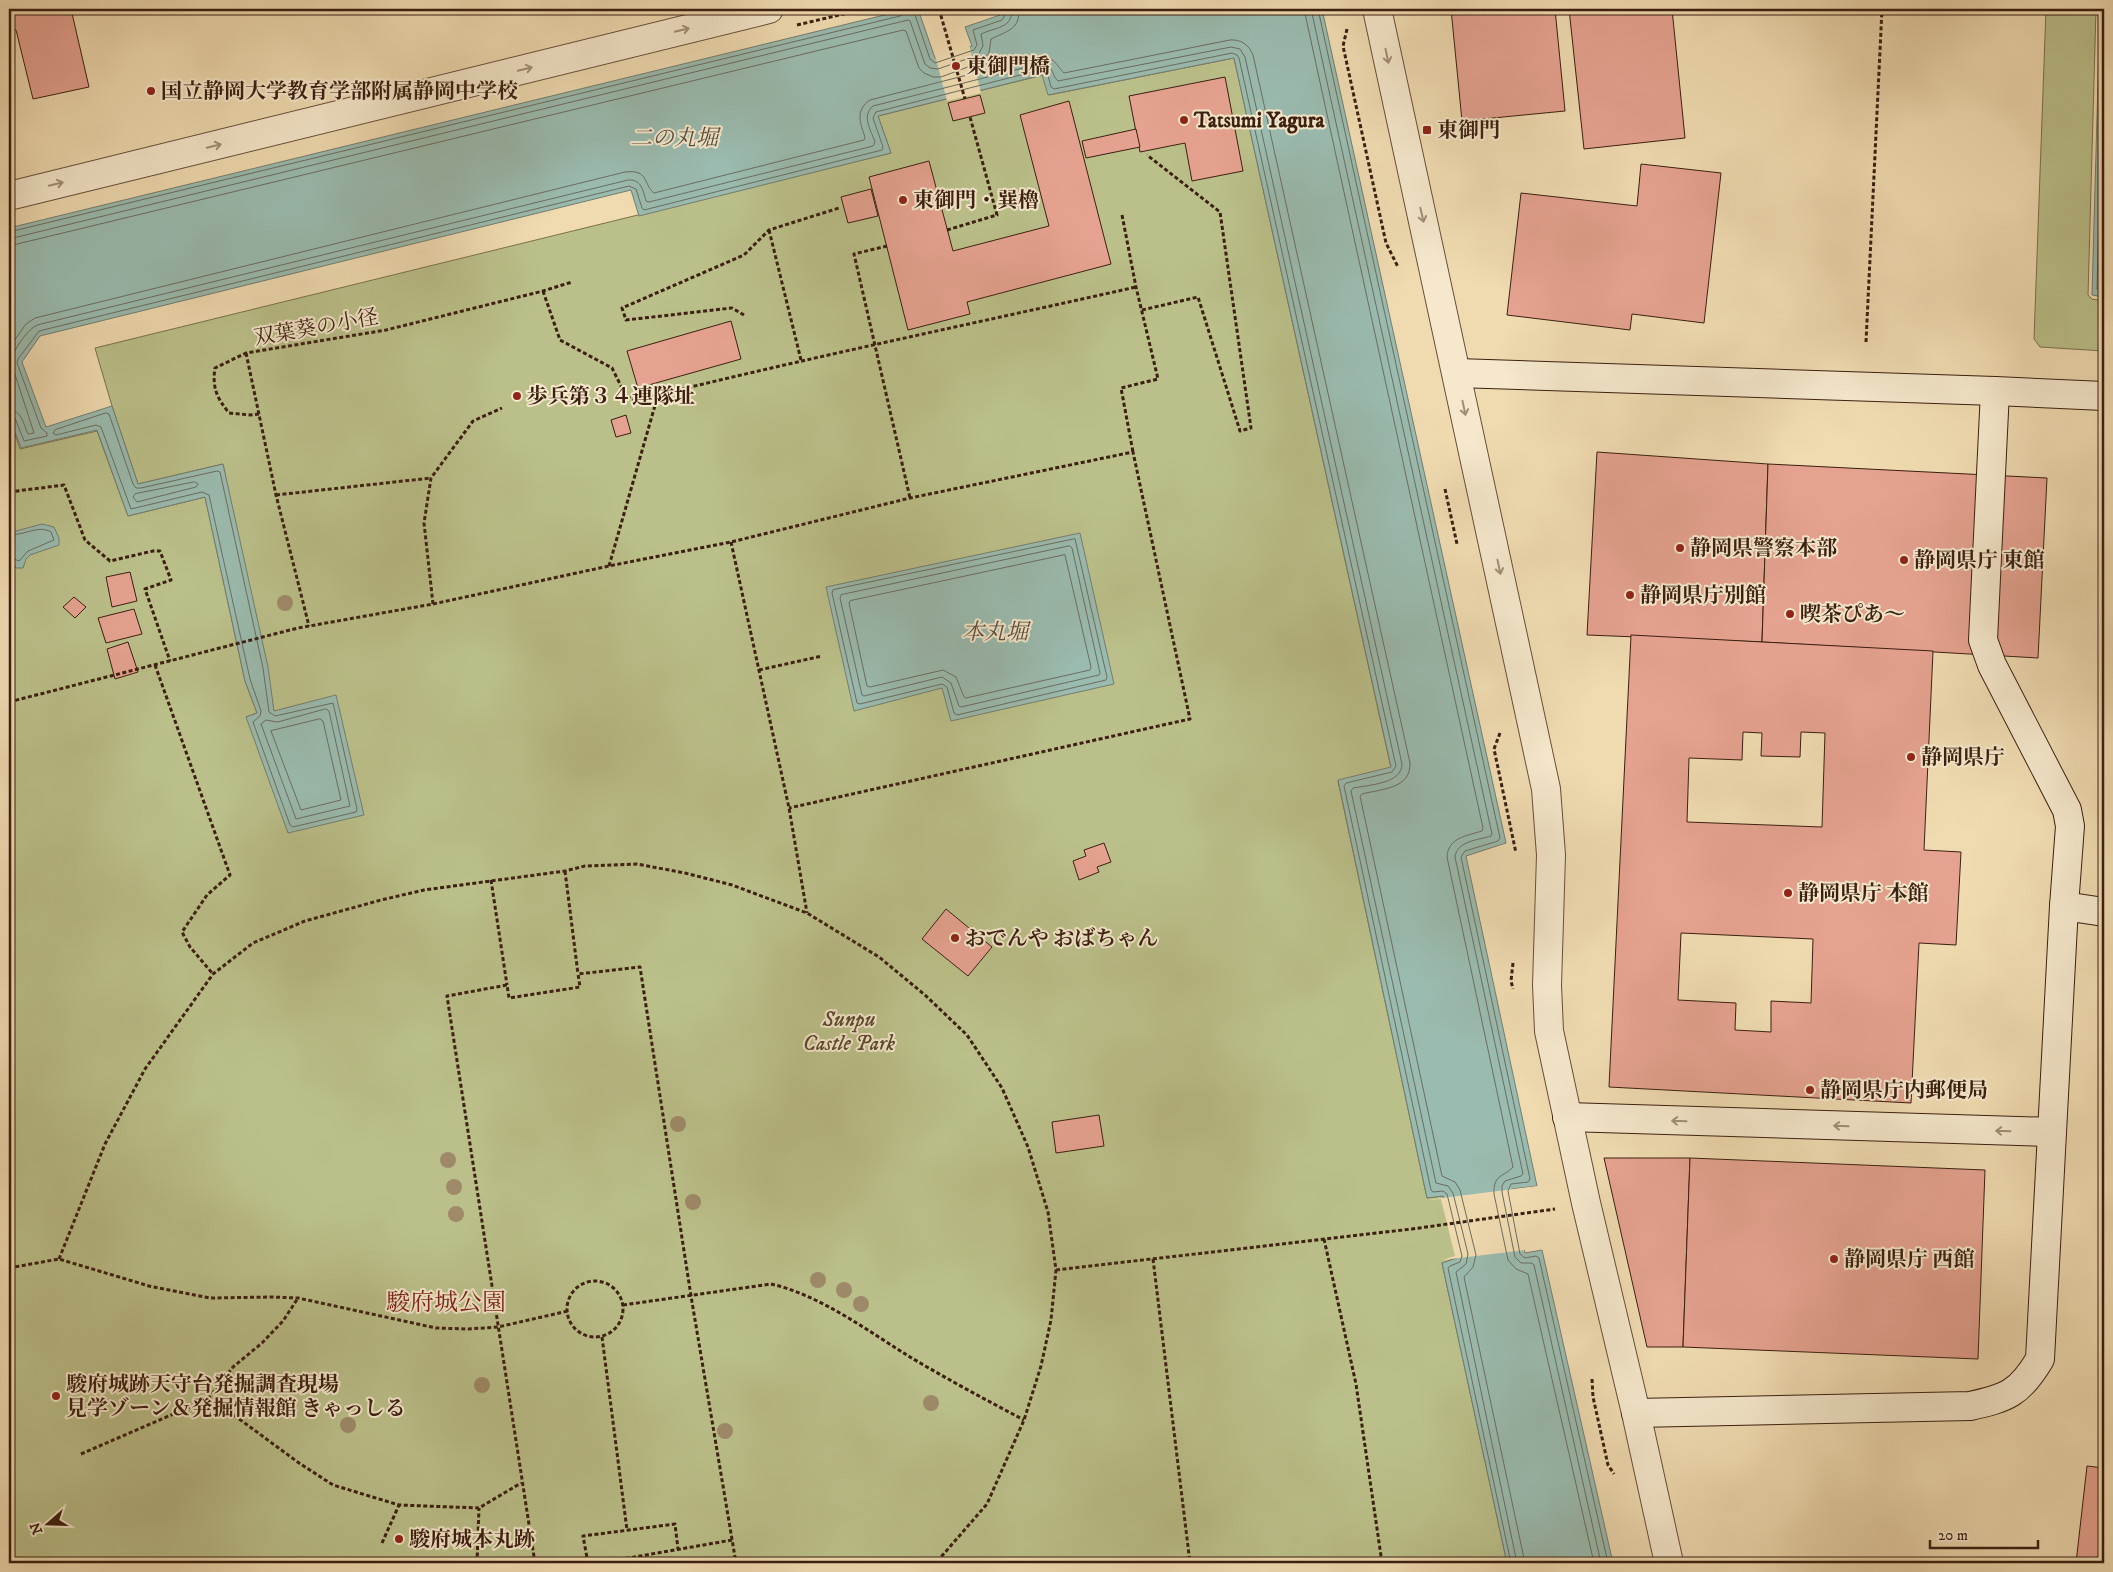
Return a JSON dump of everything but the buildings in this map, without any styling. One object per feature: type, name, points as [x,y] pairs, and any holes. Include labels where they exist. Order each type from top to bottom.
[{"type":"street","points":[[9,196],[768,9]]},
{"type":"street","points":[[1377,9],[1546,789],[1551,855],[1547,985],[1549,1031],[1669,1563]]},
{"type":"street","points":[[1457,374],[2104,396]]},
{"type":"street","points":[[1636,1413],[1970,1406],[1998,1399],[2020,1388],[2040,1360],[2064,906],[2070,826],[2067,810],[1992,664],[1982,640],[1995,391]]},
{"type":"street","points":[[2064,906],[2104,912]]},
{"type":"street","points":[[1567,1117],[2052,1132]]},
{"type":"path","points":[[939,9],[965,98]]},
{"type":"path","points":[[1866,342],[1882,9]]},
{"type":"path","points":[[1348,22],[1343,46],[1386,243],[1398,269]]},
{"type":"path","points":[[947,230],[997,216],[970,117]]},
{"type":"path","points":[[1142,310],[1198,297],[1240,431],[1250,428],[1220,212],[1148,155]]},
{"type":"path","points":[[744,315],[732,308],[626,320],[622,308],[744,255],[769,230],[839,208]]},
{"type":"path","points":[[789,808],[1190,719],[1121,388],[1158,379],[1136,287],[1122,215]]},
{"type":"path","points":[[769,230],[801,360]]},
{"type":"path","points":[[887,246],[854,254],[910,498]]},
{"type":"path","name":"双葉葵の小径","points":[[309,626],[276,495],[246,353],[386,330],[572,282]]},
{"type":"path","points":[[543,291],[560,340],[612,368],[626,396],[636,401],[801,360],[876,346],[1136,287]]},
{"type":"path","points":[[246,353],[215,368],[213,383],[220,402],[229,413],[259,414]]},
{"type":"path","points":[[608,566],[658,395]]},
{"type":"path","points":[[433,604],[424,523],[431,478],[473,421],[502,408]]},
{"type":"path","points":[[9,702],[309,626],[433,604],[730,542],[910,498],[1133,452]]},
{"type":"path","points":[[276,495],[431,478]]},
{"type":"path","points":[[9,492],[64,485],[85,540],[110,561],[160,551],[171,580],[145,589],[170,661]]},
{"type":"path","points":[[1444,485],[1458,547]]},
{"type":"path","points":[[730,542],[789,808],[807,913]]},
{"type":"path","points":[[759,670],[822,656]]},
{"type":"path","points":[[155,665],[230,875],[207,895],[182,932],[190,947],[214,974]]},
{"type":"path","points":[[1500,732],[1494,749],[1517,856]]},
{"type":"path","points":[[59,1259],[105,1144],[145,1069],[214,974],[253,943],[305,921],[424,890],[565,871],[585,866],[637,864],[686,873],[732,885],[807,913],[879,957],[925,995],[967,1035],[1002,1088],[1028,1147],[1048,1212],[1056,1270],[1050,1320],[1041,1366],[1024,1420],[987,1504],[934,1563]]},
{"type":"path","points":[[491,880],[509,998],[580,986],[565,871]]},
{"type":"path","points":[[1513,961],[1511,980],[1513,990]]},
{"type":"path","points":[[578,974],[640,967],[691,1296],[736,1563]]},
{"type":"path","points":[[507,985],[447,996],[521,1483],[535,1563]]},
{"type":"path","points":[[1056,1270],[1412,1229],[1563,1208]]},
{"type":"path","points":[[1324,1239],[1356,1384],[1382,1563]]},
{"type":"path","points":[[1153,1258],[1190,1563]]},
{"type":"path","points":[[9,1268],[59,1259],[149,1286],[210,1298],[298,1298],[436,1328],[468,1329],[498,1327],[568,1311]]},
{"type":"path","points":[[598,1281],[615,1289],[623,1305],[621,1321],[616,1328],[602,1336],[583,1334],[575,1329],[570,1321],[568,1311],[573,1293],[580,1286],[588,1282],[598,1281]]},
{"type":"path","points":[[623,1305],[772,1284],[791,1288],[841,1314],[940,1375],[1024,1420]]},
{"type":"path","points":[[81,1454],[208,1399],[233,1367],[262,1343],[282,1321],[298,1298]]},
{"type":"path","points":[[602,1336],[627,1530]]},
{"type":"path","points":[[208,1399],[227,1410],[299,1463],[334,1485],[399,1505],[410,1507],[479,1508],[521,1483]]},
{"type":"path","points":[[382,1542],[399,1505]]},
{"type":"path","points":[[477,1563],[479,1508]]},
{"type":"path","points":[[588,1563],[583,1536],[675,1524],[678,1549]]},
{"type":"path","points":[[600,1563],[732,1540]]},
{"type":"path","points":[[286,1558],[298,1563]]},
{"type":"green space","points":[[2046,9],[2096,9],[2088,295],[2092,299],[2104,301],[2104,351],[2040,347],[2034,339]]},
{"type":"green space","name":"Sunpu Castle Park","points":[[1234,58],[1391,768],[1338,781],[1427,1198],[1443,1196],[1458,1258],[1442,1263],[1507,1563],[9,1563],[9,416],[20,449],[97,431],[128,516],[205,497],[245,681],[257,713],[246,717],[274,711],[223,464],[138,484],[95,348],[891,153],[878,116],[1043,75],[1049,95]]},
{"type":"water","name":"二の丸堀","points":[[909,9],[918,9],[935,58],[972,46],[965,27],[1000,15],[999,9],[1322,9],[1506,843],[1466,856],[1537,1186],[1512,1189],[1525,1253],[1542,1250],[1613,1563],[1507,1563],[1442,1263],[1457,1258],[1443,1196],[1427,1198],[1338,780],[1391,767],[1234,58],[1048,95],[1042,75],[878,116],[891,153],[639,216],[631,190],[40,336],[22,362],[46,427],[112,406],[138,484],[223,464],[268,667],[274,711],[336,695],[364,815],[288,833],[246,717],[257,713],[245,681],[205,497],[128,516],[97,430],[21,448],[9,415],[9,228]]},
{"type":"water","points":[[2100,9],[2104,9],[2104,297],[2092,295]]},
{"type":"water","points":[[42,524],[54,527],[59,538],[59,545],[30,555],[26,559],[23,568],[16,568],[12,562],[9,562],[9,529],[16,531]]},
{"type":"water","name":"本丸堀","points":[[1080,533],[1114,684],[951,721],[942,688],[854,711],[826,587]]},
{"type":"pier","name":"東御門橋","points":[[931,40],[936,55],[969,44],[981,93],[947,101]]},
{"type":"pier","points":[[1538,1186],[1537,1188],[1515,1191],[1527,1250],[1442,1260],[1455,1256],[1441,1199],[1426,1200]]},
{"type":"place","name":"東御門橋","points":[[956,66]]},
{"type":"place","name":"国立静岡大学教育学部附属静岡中学校","points":[[151,91]]},
{"type":"place","name":"Tatsumi Yagura","points":[[1184,120]]},
{"type":"place","name":"東御門","points":[[1427,130]]},
{"type":"place","name":"東御門・巽櫓","points":[[903,200]]},
{"type":"place","name":"歩兵第３４連隊址","points":[[517,396]]},
{"type":"place","name":"静岡県警察本部","points":[[1680,548]]},
{"type":"place","name":"静岡県庁 東館","points":[[1904,560]]},
{"type":"place","name":"静岡県庁別館","points":[[1630,595]]},
{"type":"place","name":"喫茶ぴあ〜","points":[[1790,614]]},
{"type":"place","name":"静岡県庁","points":[[1911,757]]},
{"type":"place","name":"静岡県庁 本館","points":[[1788,893]]},
{"type":"place","name":"おでんや おばちゃん","points":[[955,938]]},
{"type":"place","name":"静岡県庁内郵便局","points":[[1810,1090]]},
{"type":"place","name":"静岡県庁 西館","points":[[1834,1259]]},
{"type":"place","name":"駿府城跡天守台発掘調査現場 見学ゾーン＆発掘情報館 きゃっしる","points":[[56,1396]]},
{"type":"place","name":"駿府城本丸跡","points":[[399,1539]]},
{"type":"district","name":"駿府城公園","points":[[446,1302]]}]
